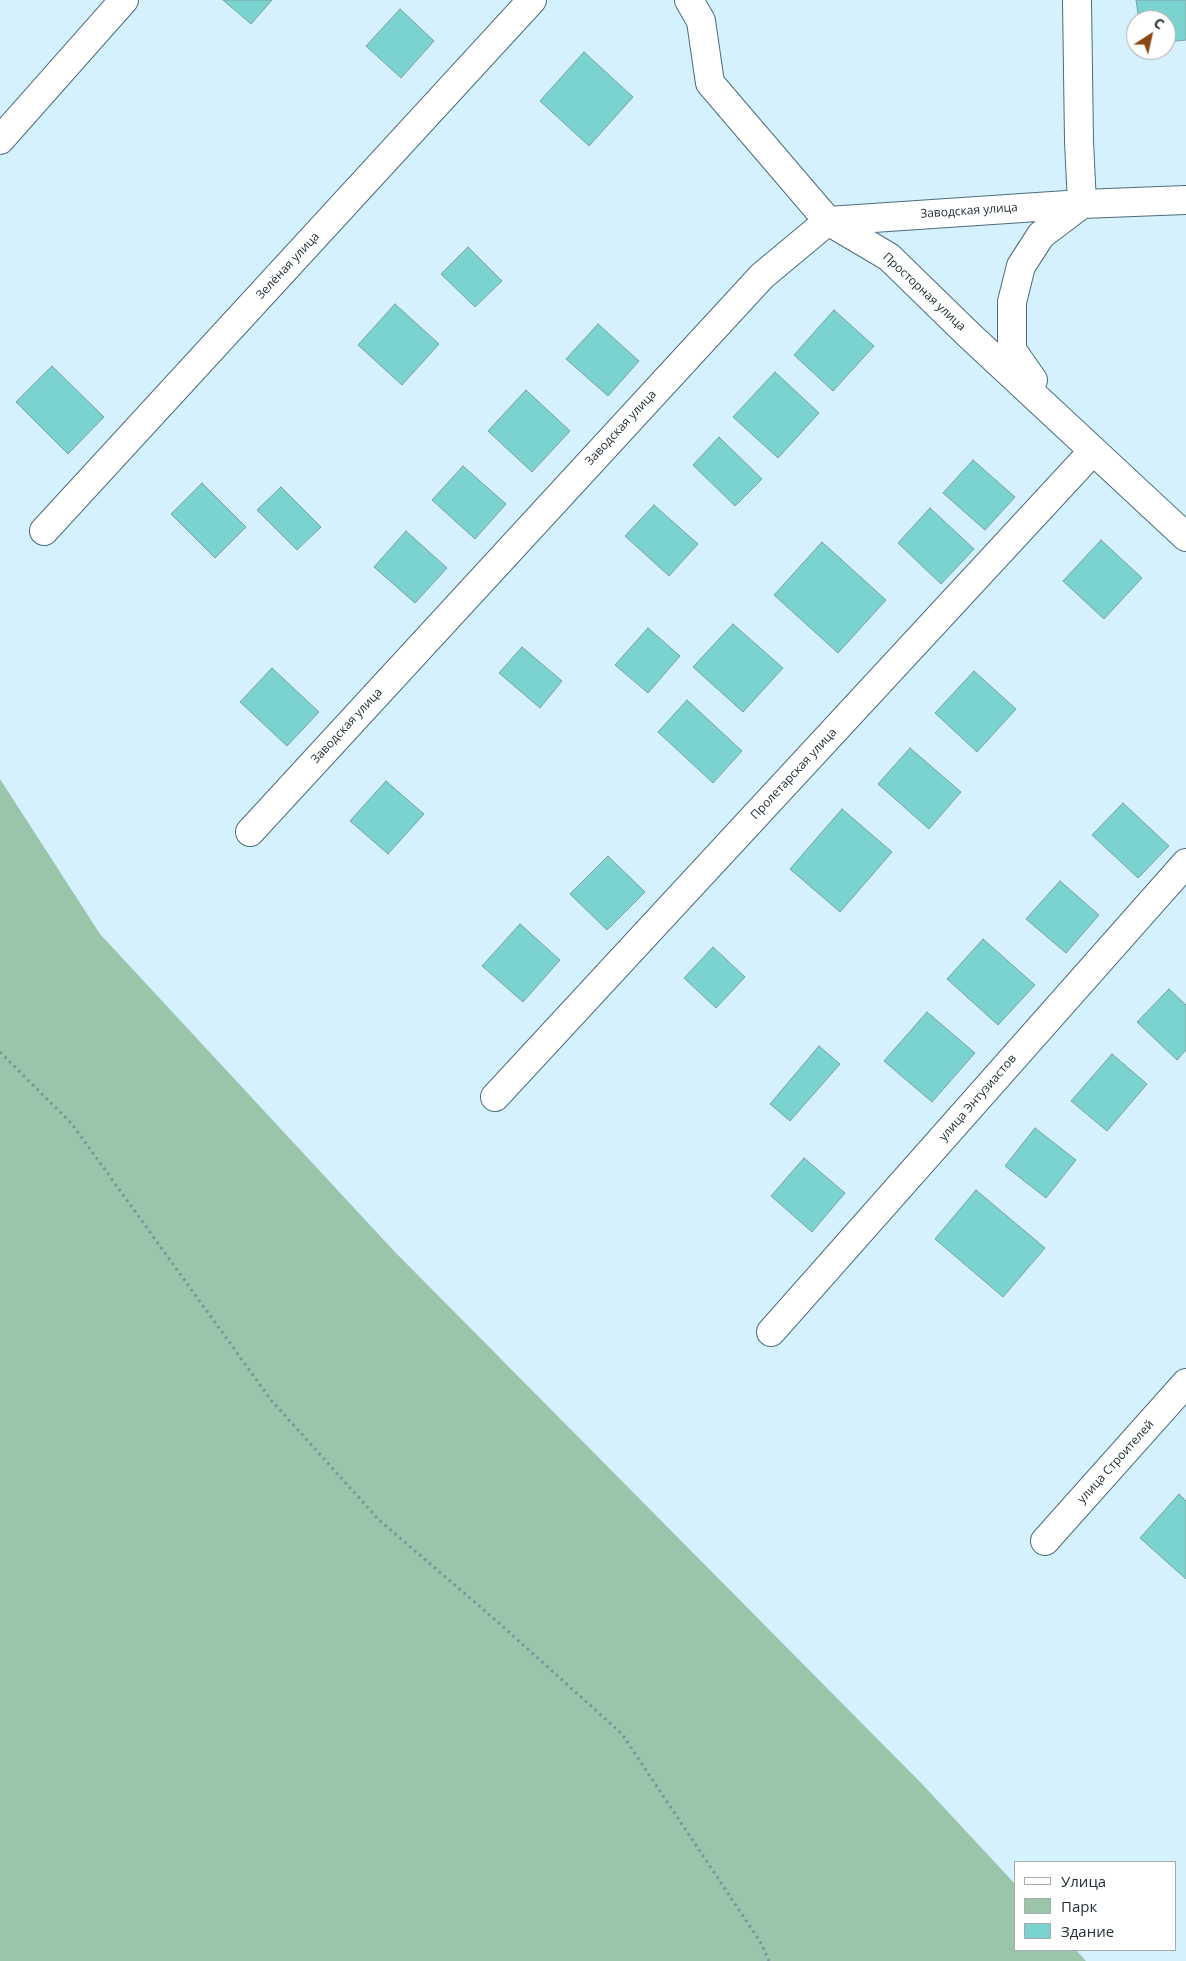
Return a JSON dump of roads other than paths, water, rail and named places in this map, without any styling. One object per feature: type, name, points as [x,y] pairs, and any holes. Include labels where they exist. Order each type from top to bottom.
[{"type":"street","points":[[0,140],[124,0]]},
{"type":"street","name":"Зелёная улица","points":[[44,531],[532,0]]},
{"type":"street","name":"Просторная улица","points":[[689,0],[701,21],[710,84],[828,221],[889,258],[1186,537]]},
{"type":"street","points":[[1066,426],[1012,350],[1012,302],[1021,266],[1041,235],[1082,204],[1077,0]]},
{"type":"street","name":"Заводская улица","points":[[250,832],[762,276],[828,221],[1082,204],[1186,200]]},
{"type":"street","name":"Пролетарская улица","points":[[495,1097],[1094,451]]},
{"type":"street","name":"улица Энтузиастов","points":[[771,1332],[1186,863]]},
{"type":"street","name":"улица Строителей","points":[[1045,1541],[1186,1383]]}]
